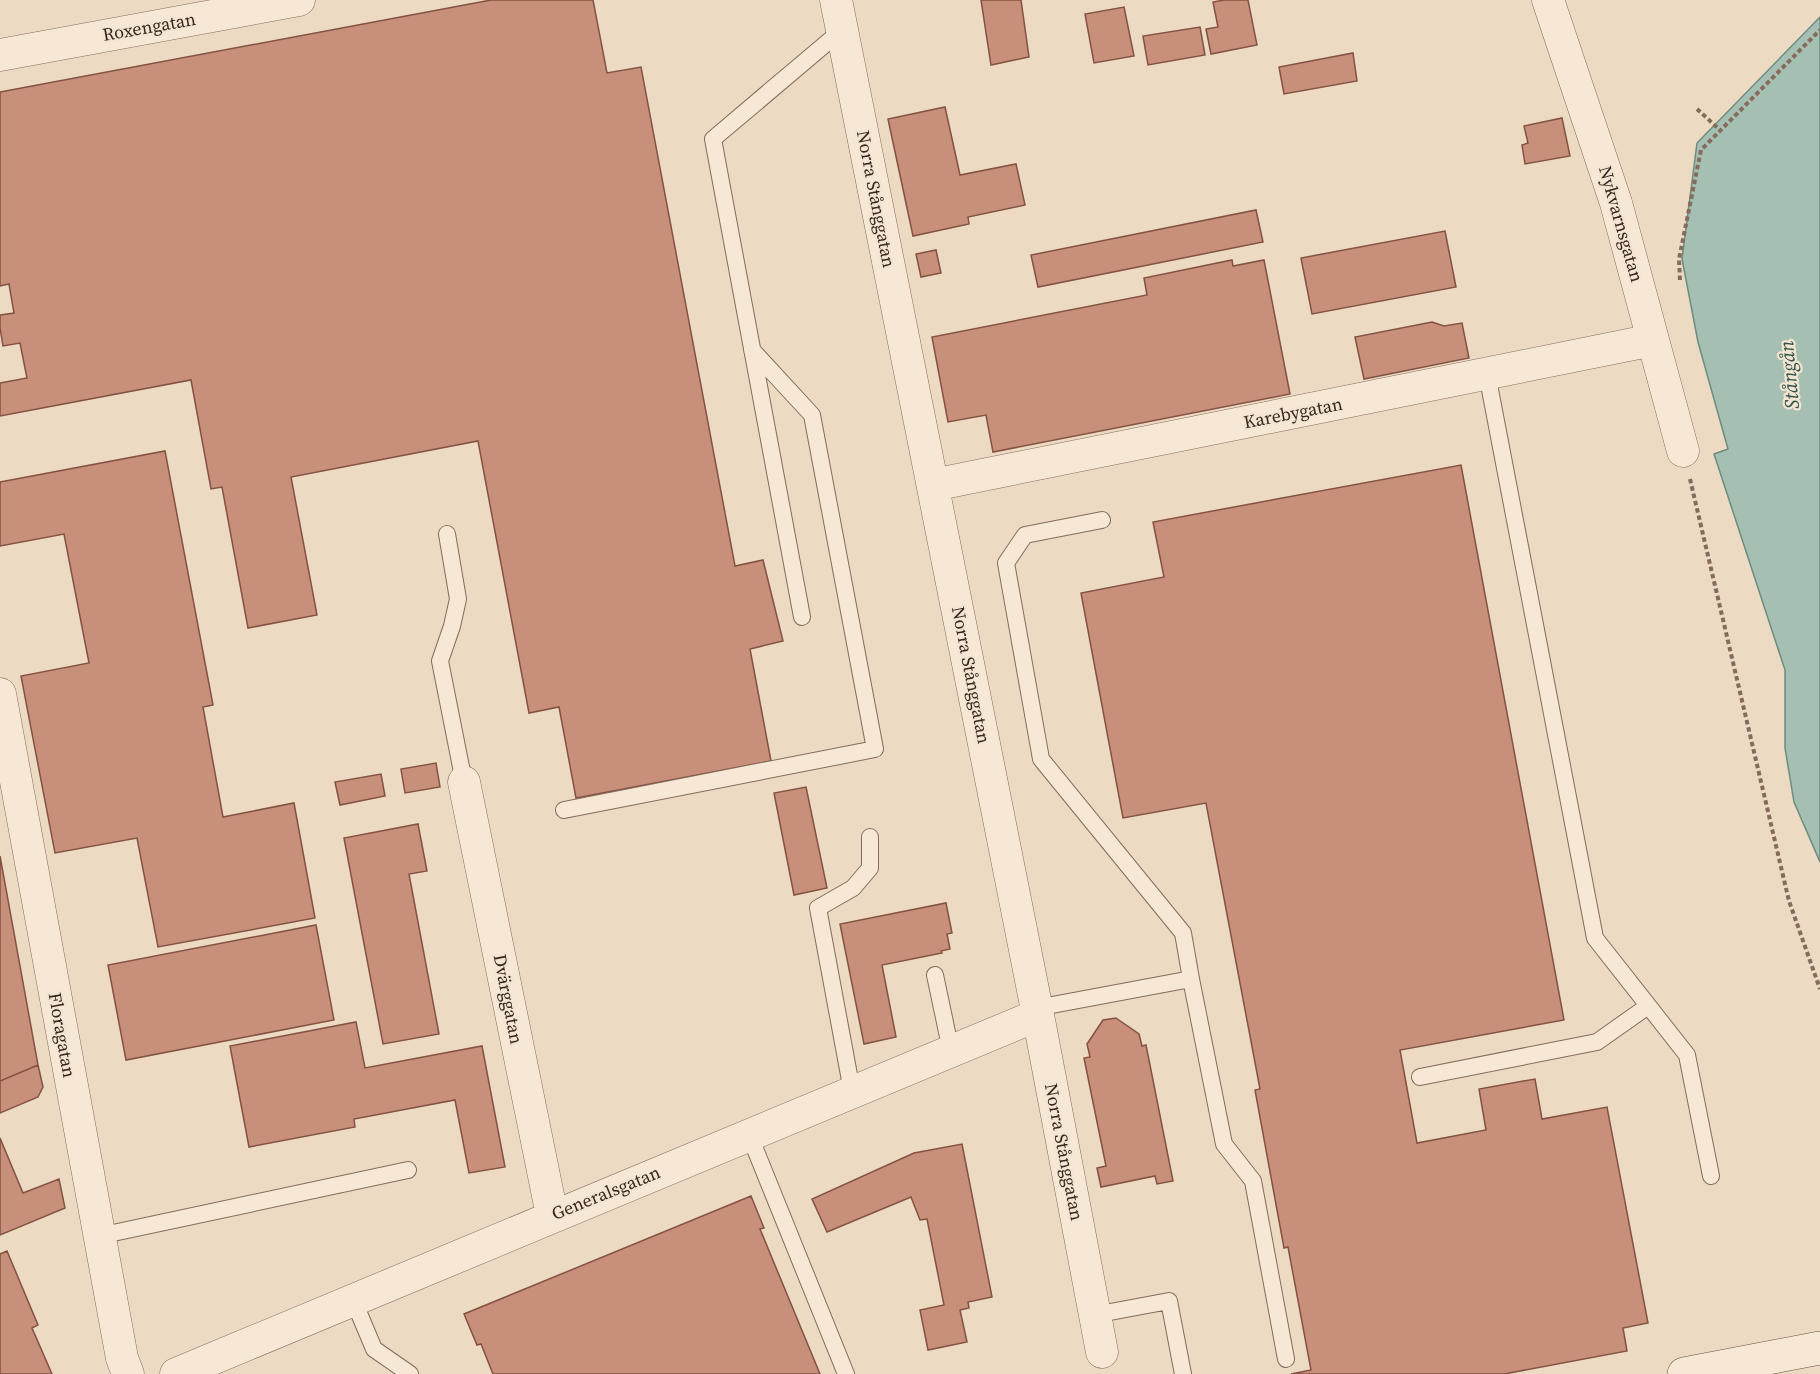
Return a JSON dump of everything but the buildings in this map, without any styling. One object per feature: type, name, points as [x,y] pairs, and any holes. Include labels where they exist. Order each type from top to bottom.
[{"type":"main road","points":[[1684,1374],[1820,1348]]},
{"type":"street","name":"Roxengatan","points":[[0,55],[299,0]]},
{"type":"street","name":"Norra Stånggatan","points":[[836,0],[1037,1012],[1101,1352]]},
{"type":"street","name":"Nykvarnsgatan","points":[[1548,0],[1616,203],[1683,451]]},
{"type":"street","name":"Karebygatan","points":[[933,485],[1653,340]]},
{"type":"street","name":"Floragatan","points":[[0,694],[99,1236],[122,1358],[128,1374]]},
{"type":"street","name":"Dvärggatan","points":[[464,782],[552,1215]]},
{"type":"street","name":"Generalsgatan","points":[[176,1374],[552,1215],[951,1051],[1037,1012]]},
{"type":"lane","points":[[802,616],[713,139],[842,30]]},
{"type":"lane","points":[[564,810],[875,749],[812,415],[752,350]]},
{"type":"lane","points":[[1487,374],[1594,938],[1687,1054],[1711,1176]]},
{"type":"lane","points":[[1102,520],[1025,535],[1005,563],[1041,759],[1183,933],[1224,1144],[1253,1181],[1286,1359]]},
{"type":"lane","points":[[447,534],[458,599],[440,661],[464,782]]},
{"type":"lane","points":[[852,1091],[818,908],[853,888],[870,868],[870,837]]},
{"type":"lane","points":[[935,975],[951,1051]]},
{"type":"lane","points":[[1037,1012],[1191,979]]},
{"type":"lane","points":[[1420,1077],[1597,1042],[1648,1006]]},
{"type":"lane","points":[[749,1134],[846,1374]]},
{"type":"lane","points":[[99,1236],[408,1170]]},
{"type":"lane","points":[[353,1299],[374,1349],[410,1374]]},
{"type":"lane","points":[[1094,1315],[1169,1301],[1183,1374]]},
{"type":"path","points":[[1680,280],[1679,259],[1701,150],[1820,30]]},
{"type":"path","points":[[1697,108],[1720,130]]},
{"type":"path","points":[[1683,451],[1789,901],[1820,989]]},
{"type":"water","name":"Stångån","points":[[1820,17],[1820,862],[1794,802],[1785,748],[1785,670],[1714,454],[1728,449],[1698,342],[1682,259],[1697,143]]}]
